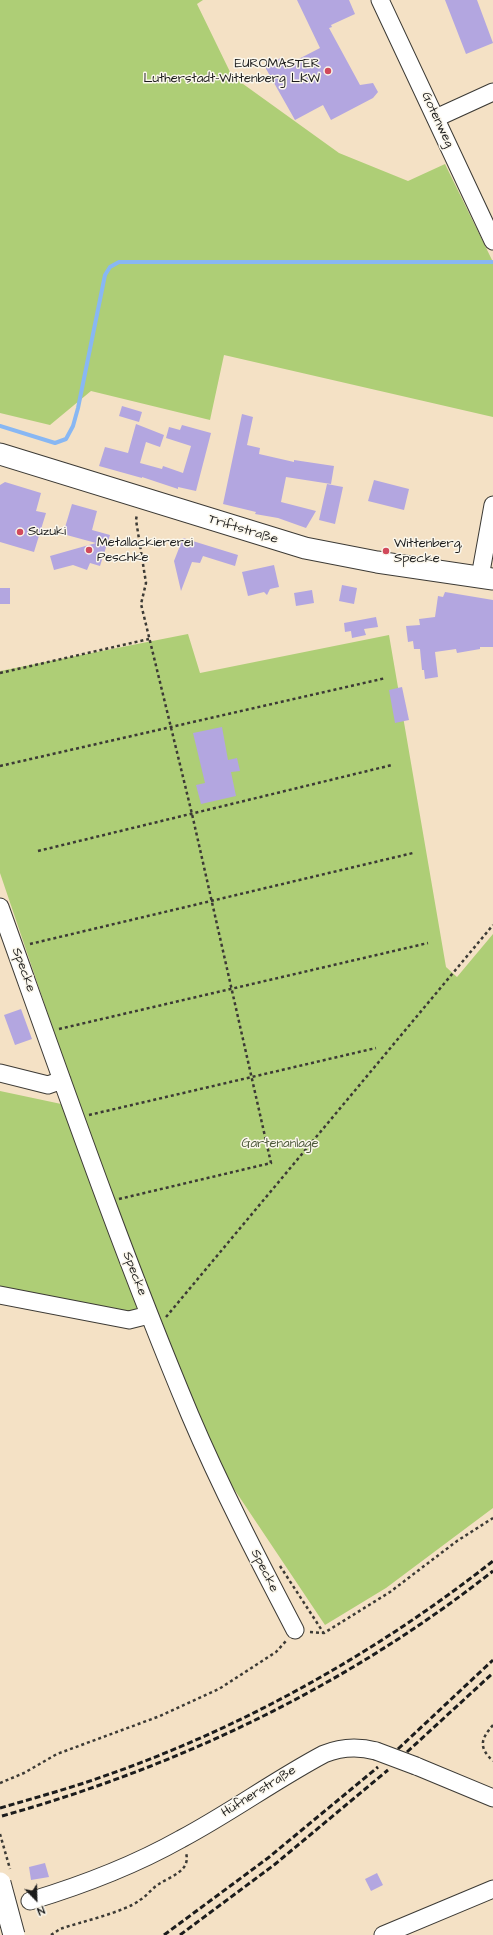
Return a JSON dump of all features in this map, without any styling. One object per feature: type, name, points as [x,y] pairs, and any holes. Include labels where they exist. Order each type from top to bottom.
[{"type":"main road","name":"Triftstraße","points":[[0,454],[305,548],[377,562],[487,578]]},
{"type":"main road","points":[[0,1883],[14,1935]]},
{"type":"street","name":"Gotenweg","points":[[380,0],[493,241]]},
{"type":"street","points":[[436,118],[493,92]]},
{"type":"street","points":[[487,578],[493,505]]},
{"type":"street","name":"Specke","points":[[0,907],[62,1080],[152,1322],[215,1469],[250,1544],[295,1630]]},
{"type":"street","points":[[0,1073],[48,1085],[62,1080]]},
{"type":"street","points":[[0,1295],[129,1320],[152,1322]]},
{"type":"street","name":"Hüfnerstraße","points":[[30,1901],[81,1885],[143,1859],[203,1827],[333,1750],[352,1747],[376,1751],[493,1798]]},
{"type":"street","points":[[383,1935],[493,1889]]},
{"type":"path","points":[[117,1199],[271,1163],[192,814],[141,604],[146,583],[136,520],[141,498]]},
{"type":"path","points":[[0,673],[149,639]]},
{"type":"path","points":[[0,766],[386,678]]},
{"type":"path","points":[[38,851],[392,765]]},
{"type":"path","points":[[30,944],[413,853]]},
{"type":"path","points":[[152,1322],[493,926]]},
{"type":"path","points":[[57,1029],[428,943]]},
{"type":"path","points":[[88,1115],[376,1048]]},
{"type":"path","points":[[0,1783],[24,1773],[57,1754],[160,1716],[219,1689],[276,1652],[295,1630],[324,1633],[390,1592],[457,1541],[493,1518]]},
{"type":"path","points":[[493,1725],[485,1734],[482,1745],[486,1755],[493,1761]]},
{"type":"path","points":[[51,1935],[60,1928],[129,1906],[140,1901],[157,1885],[176,1875],[184,1868],[187,1856],[185,1850]]},
{"type":"green space","points":[[0,0],[203,0],[197,4],[232,76],[339,153],[408,181],[445,164],[493,262],[493,417],[224,355],[210,420],[91,391],[50,425],[0,413]]},
{"type":"green space","name":"Gartenanlage","points":[[188,634],[200,673],[389,635],[446,967],[457,977],[493,934],[493,1508],[386,1588],[325,1625],[226,1477],[154,1316],[0,1288],[0,1091],[66,1105],[74,1091],[0,873],[0,671]]},
{"type":"building","points":[[297,0],[349,0],[355,14],[331,25],[332,27],[329,28],[360,85],[373,83],[378,92],[373,98],[331,120],[323,105],[295,120],[265,67],[282,57],[287,65],[320,48]]},
{"type":"building","points":[[445,0],[477,0],[493,43],[466,54]]},
{"type":"building","points":[[122,406],[142,412],[139,422],[119,416]]},
{"type":"building","points":[[242,414],[253,417],[247,445],[260,448],[259,454],[294,462],[294,460],[334,466],[331,484],[286,477],[281,502],[316,511],[306,528],[278,518],[255,514],[256,512],[223,504]]},
{"type":"building","points":[[136,424],[164,435],[160,447],[146,442],[140,463],[162,469],[163,466],[183,473],[191,446],[166,438],[169,427],[180,430],[182,425],[211,433],[196,491],[178,487],[178,489],[142,477],[99,466],[105,447],[128,453]]},
{"type":"building","points":[[374,480],[409,489],[404,510],[368,501]]},
{"type":"building","points":[[5,482],[41,493],[36,511],[46,513],[34,552],[0,542],[0,485]]},
{"type":"building","points":[[327,484],[343,487],[335,524],[319,520]]},
{"type":"building","points":[[72,504],[97,511],[92,530],[110,535],[100,566],[90,563],[87,570],[73,565],[54,570],[50,556],[96,543],[63,534]]},
{"type":"building","points":[[183,538],[238,555],[235,566],[203,556],[200,563],[192,562],[181,591],[174,561]]},
{"type":"building","points":[[274,565],[279,587],[270,589],[267,595],[264,592],[248,596],[242,572]]},
{"type":"building","points":[[342,585],[357,588],[354,604],[339,601]]},
{"type":"building","points":[[0,588],[10,588],[10,604],[0,604]]},
{"type":"building","points":[[312,590],[314,603],[296,606],[294,593]]},
{"type":"building","points":[[445,592],[493,600],[493,647],[480,647],[480,649],[457,653],[456,649],[435,652],[438,677],[425,679],[424,670],[422,670],[420,649],[414,649],[413,641],[408,642],[406,626],[420,625],[419,619],[435,617],[438,596],[443,597]]},
{"type":"building","points":[[376,617],[378,627],[364,629],[366,635],[352,638],[351,631],[345,632],[344,623]]},
{"type":"building","points":[[402,687],[409,720],[395,723],[389,690]]},
{"type":"building","points":[[222,727],[228,760],[237,758],[240,771],[231,772],[236,796],[201,804],[196,785],[205,783],[193,733]]},
{"type":"building","points":[[21,1009],[32,1039],[15,1045],[4,1015]]},
{"type":"building","points":[[45,1863],[49,1877],[31,1880],[29,1867]]},
{"type":"building","points":[[377,1873],[383,1885],[371,1891],[365,1879]]},
{"type":"waterway","points":[[0,426],[55,443],[66,439],[73,426],[78,408],[105,275],[110,267],[119,262],[492,262]]},
{"type":"tunnel","points":[[1,1909],[30,1901]]},
{"type":"railway","points":[[0,1808],[84,1783],[139,1763],[246,1717],[349,1661],[446,1596],[493,1561]]},
{"type":"railway","points":[[2,1816],[68,1796],[133,1773],[197,1747],[260,1718],[320,1686],[380,1651],[493,1571]]},
{"type":"railway","points":[[398,1749],[493,1660]]},
{"type":"railway","points":[[407,1752],[493,1673]]},
{"type":"railway","points":[[164,1935],[268,1858],[378,1767]]},
{"type":"railway","points":[[180,1935],[274,1865],[388,1770]]},
{"type":"place","name":"EUROMASTER Lutherstadt-Wittenberg LKW","points":[[328,71]]},
{"type":"place","name":"Suzuki","points":[[20,532]]},
{"type":"place","name":"Metallackiererei Peschke","points":[[89,550]]},
{"type":"place","name":"Wittenberg, Specke","points":[[386,551]]}]
